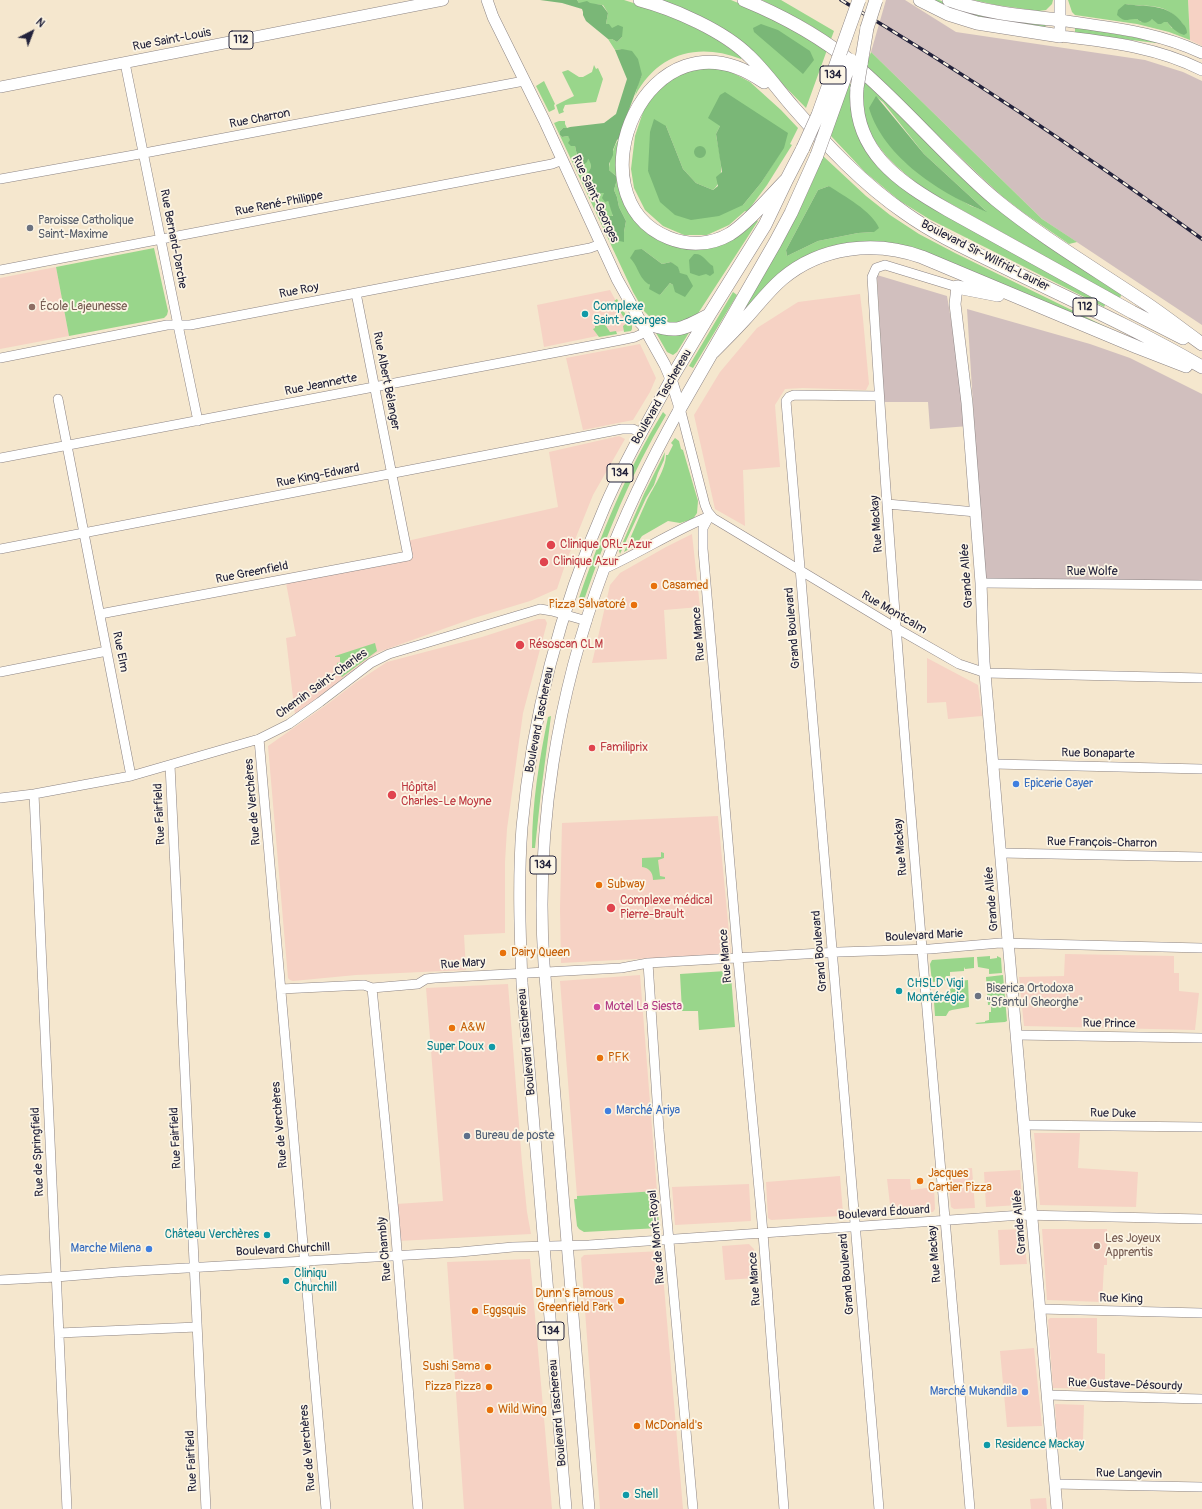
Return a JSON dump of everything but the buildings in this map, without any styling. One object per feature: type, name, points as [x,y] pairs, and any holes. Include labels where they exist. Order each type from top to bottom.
[{"type":"highway","points":[[640,0],[686,17],[712,30],[749,55],[794,108]]},
{"type":"highway","points":[[744,0],[791,22],[819,38],[842,54],[871,80],[980,186],[1008,209],[1052,241],[1140,299],[1202,344]]},
{"type":"highway","name":"Boulevard Taschereau","points":[[671,379],[765,225],[814,125],[858,0]]},
{"type":"highway","name":"Boulevard Taschereau","points":[[680,408],[778,238],[817,155],[851,60],[867,28],[876,0]]},
{"type":"highway","points":[[920,0],[948,14],[977,23],[1060,36]]},
{"type":"highway","points":[[949,0],[992,12],[1060,20]]},
{"type":"highway","points":[[867,28],[857,88],[858,116],[866,138],[877,158],[901,180],[921,195],[1132,312],[1202,347]]},
{"type":"highway","points":[[787,179],[747,220],[731,233],[720,239],[707,242],[696,244],[683,242],[653,230],[634,210],[626,192],[622,177],[624,150],[626,133],[631,118],[648,86],[665,69],[687,59],[710,57],[733,62],[758,77],[794,108]]},
{"type":"highway","name":"Boulevard Sir-Wilfrid-Laurier","points":[[794,108],[861,179],[889,202],[916,221],[973,252],[1157,342],[1202,367]]},
{"type":"highway","points":[[713,352],[745,319],[766,294],[787,275],[817,258],[847,249],[875,247],[903,251],[922,257],[1137,347],[1202,372]]},
{"type":"highway","points":[[957,287],[998,296],[1008,294]]},
{"type":"highway","points":[[644,327],[676,330],[689,326],[709,315]]},
{"type":"main road","name":"Rue Saint-Louis","points":[[0,87],[443,0]]},
{"type":"main road","name":"Rue Saint-Georges","points":[[486,0],[617,279],[665,365],[680,408]]},
{"type":"main road","points":[[1060,0],[1060,36],[1111,42],[1144,48],[1168,55],[1202,70]]},
{"type":"main road","points":[[1060,20],[1145,32],[1175,41],[1202,53]]},
{"type":"main road","name":"Grande Allée","points":[[957,287],[955,304],[967,403],[976,512],[986,673],[1057,1509]]},
{"type":"main road","name":"Boulevard Taschereau","points":[[566,1509],[521,973],[519,904],[524,807],[530,763],[544,691],[571,593],[616,480],[671,379]]},
{"type":"main road","name":"Boulevard Taschereau","points":[[589,1509],[544,972],[542,932],[545,832],[564,706],[587,621],[604,569],[639,486],[680,408]]},
{"type":"street","name":"Rue Bernard-Darche","points":[[125,63],[198,421]]},
{"type":"street","name":"Rue Charron","points":[[0,179],[143,154],[524,81]]},
{"type":"street","name":"Rue René-Philippe","points":[[0,270],[552,164],[562,160]]},
{"type":"street","name":"Rue Roy","points":[[0,358],[167,325],[190,325],[590,248],[601,244]]},
{"type":"street","name":"Rue Mackay","points":[[957,287],[885,265],[876,268],[872,277],[896,628],[944,1221],[970,1509]]},
{"type":"street","name":"Rue Albert Bélanger","points":[[356,293],[376,386],[408,556]]},
{"type":"street","name":"Rue Jeannette","points":[[0,458],[621,340],[635,337],[644,327]]},
{"type":"street","name":"Grand Boulevard","points":[[879,396],[794,395],[789,397],[786,401],[879,1509]]},
{"type":"street","name":"Rue Elm","points":[[58,399],[131,776]]},
{"type":"street","points":[[604,569],[626,560],[677,530],[710,516],[705,505],[680,408]]},
{"type":"street","name":"Rue King-Edward","points":[[0,549],[622,429],[633,429],[641,433]]},
{"type":"street","points":[[888,504],[976,512]]},
{"type":"street","name":"Rue Montcalm","points":[[710,516],[896,628],[960,664],[986,673],[1202,678]]},
{"type":"street","name":"Rue Mance","points":[[710,516],[703,528],[703,549],[763,1232],[784,1509]]},
{"type":"street","name":"Rue Greenfield","points":[[100,614],[408,556]]},
{"type":"street","name":"Rue Wolfe","points":[[981,584],[1202,585]]},
{"type":"street","name":"Chemin Saint-Charles","points":[[0,798],[34,794],[131,776],[259,739],[289,724],[378,658],[534,611],[545,610],[587,621]]},
{"type":"street","points":[[0,672],[107,651]]},
{"type":"street","name":"Rue de Verchères","points":[[259,739],[326,1509]]},
{"type":"street","name":"Rue Bonaparte","points":[[994,764],[1202,769]]},
{"type":"street","name":"Rue Fairfield","points":[[170,765],[206,1509]]},
{"type":"street","name":"Rue de Springfield","points":[[34,794],[68,1509]]},
{"type":"street","name":"Rue François-Charron","points":[[1001,853],[1202,857]]},
{"type":"street","name":"Boulevard Marie","points":[[648,963],[922,949],[1000,943],[1202,948]]},
{"type":"street","name":"Rue Mary","points":[[281,989],[364,984],[372,988],[418,984],[426,979],[621,968],[648,963]]},
{"type":"street","name":"Rue de Mont-Royal","points":[[648,963],[659,1130],[693,1509]]},
{"type":"street","name":"Rue Chambly","points":[[372,988],[397,1255],[418,1509]]},
{"type":"street","name":"Rue Prince","points":[[1016,1035],[1202,1038]]},
{"type":"street","name":"Rue Duke","points":[[1024,1125],[1202,1128]]},
{"type":"street","name":"Boulevard Édouard","points":[[567,1246],[1032,1215],[1202,1219]]},
{"type":"street","name":"Boulevard Churchill","points":[[0,1280],[460,1252],[507,1247],[544,1245],[567,1246]]},
{"type":"street","name":"Rue King","points":[[1040,1309],[1202,1313]]},
{"type":"street","points":[[59,1333],[197,1327]]},
{"type":"street","name":"Rue Gustave-Désourdy","points":[[1047,1395],[1202,1400]]},
{"type":"street","name":"Rue Langevin","points":[[1055,1484],[1202,1487]]},
{"type":"shaded area","points":[[886,0],[905,0],[956,32],[1145,60],[1183,72],[1202,81],[1202,325],[1042,219],[871,52]]},
{"type":"shaded area","points":[[1188,0],[1202,0],[1202,46],[1190,40]]},
{"type":"shaded area","name":"École Lajeunesse","points":[[56,267],[69,336],[0,349],[0,278]]},
{"type":"shaded area","points":[[877,275],[947,296],[969,426],[930,429],[928,402],[884,402]]},
{"type":"shaded area","points":[[610,290],[631,329],[544,347],[537,305]]},
{"type":"shaded area","points":[[860,294],[869,384],[866,390],[803,388],[785,389],[775,405],[780,467],[743,470],[745,526],[715,509],[694,415],[720,372],[757,328],[798,302]]},
{"type":"shaded area","points":[[967,309],[1090,344],[1130,358],[1202,394],[1202,583],[984,579]]},
{"type":"shaded area","points":[[640,344],[656,378],[650,392],[633,420],[583,430],[566,358]]},
{"type":"shaded area","points":[[619,436],[625,439],[593,495],[566,562],[557,589],[530,601],[474,618],[376,653],[295,715],[286,638],[296,636],[286,583],[406,561],[407,541],[558,507],[549,452]]},
{"type":"shaded area","points":[[692,534],[700,607],[664,610],[667,659],[592,663],[610,585],[620,573]]},
{"type":"shaded area","name":"Hôpital Charles-Le Moyne","points":[[538,619],[545,619],[547,623],[523,713],[507,829],[505,862],[505,933],[464,935],[466,970],[356,975],[293,981],[290,980],[288,978],[268,746],[355,683],[387,662],[482,637]]},
{"type":"shaded area","points":[[927,658],[978,685],[982,716],[948,719],[946,702],[927,703]]},
{"type":"shaded area","points":[[718,816],[731,954],[561,963],[560,909],[562,823]]},
{"type":"shaded area","points":[[1065,954],[1174,956],[1174,973],[1179,973],[1179,991],[1199,993],[1195,1030],[1024,1026],[1019,977],[1064,976]]},
{"type":"shaded area","points":[[640,975],[657,1191],[577,1196],[560,981]]},
{"type":"shaded area","points":[[508,984],[522,1163],[527,1212],[531,1234],[398,1241],[396,1204],[443,1201],[426,988]]},
{"type":"shaded area","points":[[1034,1133],[1080,1133],[1078,1168],[1138,1172],[1136,1207],[1040,1205]]},
{"type":"shaded area","points":[[972,1168],[975,1208],[954,1209],[951,1207],[947,1170]]},
{"type":"shaded area","points":[[1020,1170],[1022,1202],[1019,1205],[986,1207],[984,1172]]},
{"type":"shaded area","points":[[840,1176],[843,1213],[841,1216],[771,1220],[768,1218],[766,1182]]},
{"type":"shaded area","points":[[887,1179],[910,1179],[911,1190],[934,1187],[935,1209],[933,1212],[891,1213]]},
{"type":"shaded area","points":[[749,1184],[751,1221],[675,1225],[672,1187]]},
{"type":"shaded area","points":[[1023,1229],[1027,1264],[1000,1265],[998,1230]]},
{"type":"shaded area","points":[[1042,1229],[1107,1229],[1107,1265],[1104,1265],[1102,1302],[1047,1300]]},
{"type":"shaded area","points":[[749,1244],[754,1249],[756,1278],[725,1280],[722,1246]]},
{"type":"shaded area","points":[[661,1251],[683,1509],[600,1509],[581,1258],[584,1255]]},
{"type":"shaded area","points":[[530,1259],[552,1509],[464,1509],[447,1262]]},
{"type":"shaded area","points":[[1050,1318],[1097,1318],[1097,1353],[1105,1354],[1105,1389],[1053,1388],[1048,1320]]},
{"type":"shaded area","points":[[1034,1348],[1042,1426],[1007,1427],[1000,1351]]},
{"type":"shaded area","points":[[1055,1404],[1084,1405],[1083,1440],[1057,1440]]},
{"type":"shaded area","points":[[1046,1498],[1047,1509],[1031,1509],[1030,1499]]},
{"type":"green space","points":[[540,0],[577,0],[579,3],[587,1],[602,5],[608,13],[606,24],[609,24],[612,28],[618,25],[623,27],[622,37],[617,42],[612,39],[608,39],[586,21],[582,9],[562,3]]},
{"type":"green space","points":[[577,0],[624,0],[668,14],[715,38],[742,57],[741,59],[725,54],[709,52],[694,52],[680,55],[667,61],[655,70],[644,82],[635,96],[642,75],[622,49],[615,50],[608,39],[612,39],[617,42],[622,37],[606,24],[608,13],[603,5],[579,3]]},
{"type":"green space","points":[[655,0],[731,0],[767,15],[827,50],[806,108],[761,62]]},
{"type":"green space","points":[[762,0],[781,0],[834,31],[831,39],[810,25]]},
{"type":"green space","points":[[930,0],[939,0],[949,4],[1046,23],[1045,29],[972,17]]},
{"type":"green space","points":[[973,0],[1053,0],[1052,4],[1046,10],[1039,11]]},
{"type":"green space","points":[[1068,0],[1188,0],[1190,40],[1169,32],[1137,24],[1075,15],[1072,12]],"holes":[[[1125,4],[1164,9],[1177,17],[1184,25],[1172,28],[1167,22],[1152,19],[1141,22],[1137,19],[1133,19]]]},
{"type":"green space","points":[[1125,4],[1161,8],[1168,11],[1180,20],[1186,27],[1187,33],[1184,35],[1179,33],[1167,22],[1158,24],[1152,19],[1145,23],[1137,19],[1123,19],[1117,15],[1118,10]]},
{"type":"green space","points":[[761,24],[778,30],[810,51],[814,60],[803,74],[754,32],[753,28]]},
{"type":"green space","points":[[1075,27],[1157,41],[1156,43],[1075,33]]},
{"type":"green space","points":[[622,49],[632,51],[638,59],[642,75],[627,115],[621,137],[617,140],[609,164],[609,170],[616,176],[614,190],[619,207],[626,221],[624,242],[610,239],[607,233],[611,228],[605,223],[605,218],[613,216],[608,201],[605,202],[602,198],[604,193],[601,193],[600,196],[591,194],[591,181],[587,174],[591,167],[590,161],[588,159],[583,165],[577,163],[575,158],[577,155],[575,146],[571,146],[568,143],[570,140],[568,136],[562,137],[560,135],[560,131],[563,128],[604,123],[616,114],[627,79],[615,50]]},
{"type":"green space","points":[[871,52],[1042,219],[1077,242],[1069,244],[1024,213],[1002,196],[978,174],[866,66]]},
{"type":"green space","points":[[594,65],[596,69],[598,68],[603,79],[596,102],[565,105],[563,110],[564,112],[559,114],[556,105],[574,96],[562,72],[568,70],[579,77],[583,77],[592,72]]},
{"type":"green space","points":[[720,66],[750,82],[781,110],[798,128],[790,144],[792,145],[767,185],[747,212],[745,211],[729,225],[707,235],[684,235],[663,226],[645,210],[634,188],[631,169],[635,136],[645,106],[656,88],[686,68]],"holes":[[[666,126],[683,169],[696,183],[713,190],[718,185],[721,164],[716,134],[720,126],[783,148],[761,183],[743,205],[648,171]]]},
{"type":"green space","points":[[864,79],[956,169],[1122,293],[1120,298],[928,191],[906,175],[886,155],[870,133],[863,107]],"holes":[[[876,97],[883,102],[924,154],[986,211],[971,206],[937,186]]]},
{"type":"green space","points":[[544,81],[555,104],[555,109],[549,112],[536,86]]},
{"type":"green space","points":[[848,83],[852,85],[852,109],[873,161],[890,179],[922,202],[1106,303],[1104,307],[929,219],[900,201],[865,172],[831,136]]},
{"type":"green space","points":[[725,92],[788,133],[784,148],[761,183],[743,205],[719,216],[691,220],[675,215],[660,202],[648,171],[650,132],[654,119],[666,126],[683,169],[696,183],[713,190],[718,186],[716,177],[722,172],[716,134],[720,126],[708,118],[720,95]]},
{"type":"green space","points":[[876,96],[924,154],[987,212],[970,205],[934,185],[916,172],[901,158],[887,143],[876,126],[869,108]]},
{"type":"green space","points":[[565,121],[567,128],[563,128],[560,131],[560,135],[562,137],[568,136],[575,146],[577,155],[588,159],[591,162],[590,186],[604,193],[613,213],[611,228],[623,241],[626,221],[619,207],[614,190],[616,176],[609,170],[613,152],[621,137],[618,180],[625,206],[642,228],[655,237],[671,245],[683,247],[755,219],[758,221],[697,315],[680,325],[654,321],[644,311],[633,292],[554,123]],"holes":[[[642,249],[662,264],[671,262],[680,273],[673,285],[670,283],[660,295],[646,281],[637,268]]]},
{"type":"green space","points":[[698,146],[702,146],[706,152],[702,158],[698,158],[694,154],[694,150]]},
{"type":"green space","points":[[823,156],[866,196],[890,215],[919,234],[1137,342],[913,250],[837,247],[741,313],[786,236]],"holes":[[[829,186],[874,232],[858,233],[818,241],[787,256],[786,250],[818,190]]]},
{"type":"green space","points":[[829,186],[864,210],[879,228],[874,232],[858,233],[818,241],[787,256],[786,250],[818,190]]},
{"type":"green space","points":[[154,248],[168,311],[167,315],[164,318],[69,336],[56,267]]},
{"type":"green space","points":[[642,249],[662,264],[671,262],[678,267],[680,273],[687,275],[693,286],[685,297],[675,292],[673,285],[670,283],[660,295],[649,289],[650,285],[643,279],[630,258],[635,250]]},
{"type":"green space","points":[[694,254],[702,256],[711,264],[713,266],[714,273],[710,276],[706,274],[699,276],[690,273],[689,260]]},
{"type":"green space","points":[[733,292],[737,295],[693,368],[689,366],[692,361]]},
{"type":"green space","points":[[617,299],[632,326],[631,331],[624,332],[623,326],[627,323],[614,301]]},
{"type":"green space","points":[[609,319],[611,321],[606,326],[610,332],[616,331],[617,334],[599,337],[593,329],[595,326],[606,324],[605,320]]},
{"type":"green space","points":[[655,331],[690,331],[677,352],[673,355],[667,352]]},
{"type":"green space","points":[[663,412],[666,415],[630,482],[601,552],[584,600],[582,597],[579,598],[596,550],[626,479]]},
{"type":"green space","points":[[675,438],[679,441],[681,449],[683,450],[698,501],[697,513],[693,519],[680,523],[668,521],[642,536],[636,545],[624,552],[647,500],[662,472],[666,455],[668,455],[673,445],[671,443]]},
{"type":"green space","points":[[665,452],[664,460],[654,485],[646,498],[620,554],[619,551],[644,494]]},
{"type":"green space","points":[[375,643],[377,651],[342,677],[340,675],[337,663],[340,662],[340,657],[335,656]]},
{"type":"green space","points":[[551,716],[535,848],[532,848],[533,815],[537,782],[548,717]]},
{"type":"green space","points":[[661,852],[664,853],[664,858],[658,860],[660,876],[665,877],[665,879],[653,880],[650,871],[647,868],[642,867],[642,858],[661,857]]},
{"type":"green space","points":[[990,956],[990,959],[997,958],[997,956],[1001,958],[1002,973],[989,974],[989,969],[978,967],[977,957]]},
{"type":"green space","points":[[974,957],[974,968],[965,969],[964,967],[964,971],[950,972],[950,976],[946,976],[947,981],[932,982],[930,964],[932,960]]},
{"type":"green space","points":[[726,971],[731,975],[735,1027],[699,1030],[698,1011],[682,1011],[680,974]]},
{"type":"green space","points":[[1003,975],[1007,1021],[975,1023],[989,1020],[989,1012],[991,1012],[991,1005],[988,1005],[986,977]]},
{"type":"green space","points":[[968,980],[969,1007],[949,1011],[946,1016],[935,1016],[934,1002],[951,1001],[950,987],[961,986],[961,981]]},
{"type":"green space","points":[[657,1191],[659,1228],[584,1232],[577,1226],[574,1199],[577,1199],[577,1196]]},
{"type":"railway","points":[[841,0],[888,28],[1024,115],[1114,176],[1202,239]]},
{"type":"place","name":"Paroisse Catholique Saint-Maxime","points":[[30,228]]},
{"type":"place","name":"École Lajeunesse","points":[[32,307]]},
{"type":"place","name":"Complexe Saint-Georges","points":[[585,314]]},
{"type":"place","name":"Clinique ORL-Azur","points":[[551,545]]},
{"type":"place","name":"Clinique Azur","points":[[544,562]]},
{"type":"place","name":"Casamed","points":[[654,586]]},
{"type":"place","name":"Pizza Salvatoré","points":[[634,605]]},
{"type":"place","name":"Résoscan CLM","points":[[520,645]]},
{"type":"place","name":"Familiprix","points":[[592,748]]},
{"type":"place","name":"Epicerie Cayer","points":[[1016,784]]},
{"type":"place","name":"Hôpital Charles-Le Moyne","points":[[392,795]]},
{"type":"place","name":"Subway","points":[[599,885]]},
{"type":"place","name":"Complexe médical Pierre-Brault","points":[[611,908]]},
{"type":"place","name":"Dairy Queen","points":[[503,953]]},
{"type":"place","name":"CHSLD Vigi Montérégie","points":[[899,991]]},
{"type":"place","name":"Biserica Ortodoxa \"Sfantul Gheorghe\"","points":[[978,996]]},
{"type":"place","name":"Motel La Siesta","points":[[597,1007]]},
{"type":"place","name":"A&W","points":[[452,1028]]},
{"type":"place","name":"Super Doux","points":[[492,1047]]},
{"type":"place","name":"PFK","points":[[600,1058]]},
{"type":"place","name":"Marché Ariya","points":[[608,1111]]},
{"type":"place","name":"Bureau de poste","points":[[467,1136]]},
{"type":"place","name":"Jacques Cartier Pizza","points":[[920,1181]]},
{"type":"place","name":"Château Verchères","points":[[267,1235]]},
{"type":"place","name":"Les Joyeux Apprentis","points":[[1097,1246]]},
{"type":"place","name":"Marche Milena","points":[[149,1249]]},
{"type":"place","name":"Cliniqu Churchill","points":[[286,1281]]},
{"type":"place","name":"Dunn's Famous Greenfield Park","points":[[621,1301]]},
{"type":"place","name":"Eggsquis","points":[[475,1311]]},
{"type":"place","name":"Sushi Sama","points":[[488,1367]]},
{"type":"place","name":"Pizza Pizza","points":[[489,1387]]},
{"type":"place","name":"Marché Mukandila","points":[[1025,1392]]},
{"type":"place","name":"Wild Wing","points":[[490,1410]]},
{"type":"place","name":"McDonald's","points":[[637,1426]]},
{"type":"place","name":"Residence Mackay","points":[[987,1445]]},
{"type":"place","name":"Shell","points":[[626,1495]]}]
